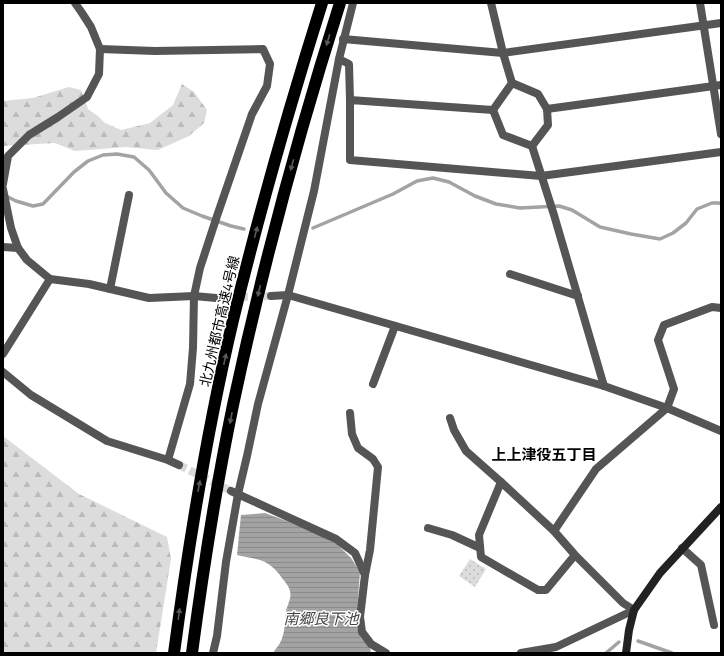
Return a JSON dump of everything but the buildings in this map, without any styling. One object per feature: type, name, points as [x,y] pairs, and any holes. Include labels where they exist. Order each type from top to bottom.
[{"type":"highway","name":"北九州都市高速4号線","points":[[174,653],[184,575],[198,492],[233,320],[281,141],[322,3]]},
{"type":"highway","points":[[192,653],[202,576],[216,494],[250,329],[273,234],[297,146],[326,45],[340,3]]},
{"type":"street","points":[[3,184],[8,156],[29,135],[87,97],[99,74],[100,49],[91,27],[75,3]]},
{"type":"street","points":[[213,653],[235,492],[247,456],[258,404],[314,192],[343,39],[353,3]]},
{"type":"street","points":[[490,3],[512,83]]},
{"type":"street","points":[[700,3],[703,25],[717,85],[721,134]]},
{"type":"street","points":[[343,39],[503,53],[721,23]]},
{"type":"street","points":[[100,49],[155,51],[263,48],[270,64],[267,86],[252,114],[200,268],[194,296],[193,348],[190,384],[168,460]]},
{"type":"street","points":[[339,59],[349,64],[350,160],[541,176],[721,152]]},
{"type":"street","points":[[512,83],[538,94],[547,109],[548,125],[532,146]]},
{"type":"street","points":[[493,110],[512,83]]},
{"type":"street","points":[[547,109],[717,85]]},
{"type":"street","points":[[350,100],[493,110]]},
{"type":"street","points":[[493,110],[503,135],[532,146]]},
{"type":"street","points":[[532,146],[554,215],[604,386]]},
{"type":"street","points":[[3,189],[11,228],[18,248],[27,260],[50,279],[89,284],[149,298],[194,296],[216,298]]},
{"type":"street","points":[[110,289],[130,195]]},
{"type":"street","points":[[3,247],[18,248]]},
{"type":"street","points":[[510,274],[578,296]]},
{"type":"street","points":[[3,354],[50,279]]},
{"type":"street","points":[[270,296],[288,295],[604,386],[667,408],[721,431]]},
{"type":"street","points":[[554,532],[596,469],[667,408],[674,389],[658,340],[664,325],[712,307],[721,308]]},
{"type":"street","points":[[373,384],[395,326]]},
{"type":"street","points":[[3,372],[31,395],[107,441],[168,460],[179,465]]},
{"type":"street","points":[[350,413],[352,434],[358,448],[373,459],[378,467],[370,550],[365,575],[360,617],[362,632],[371,644],[386,653]]},
{"type":"street","points":[[450,418],[454,430],[466,451],[554,532],[623,603],[634,610]]},
{"type":"street","points":[[501,482],[478,535],[481,557],[538,590],[546,590],[575,554]]},
{"type":"street","points":[[235,492],[336,539],[355,553],[365,575]]},
{"type":"street","points":[[626,653],[628,630],[634,610],[660,573],[721,507]]},
{"type":"street","points":[[428,528],[452,534],[480,548]]},
{"type":"street","points":[[682,548],[701,565],[714,625]]},
{"type":"street","points":[[521,653],[556,647],[634,610]]},
{"type":"green space","points":[[182,84],[194,92],[207,110],[204,123],[189,136],[158,150],[126,147],[75,151],[55,143],[3,146],[3,101],[33,98],[69,87],[81,90],[88,109],[105,123],[121,130],[150,123],[173,105]]},
{"type":"green space","points":[[3,436],[79,494],[167,537],[171,559],[156,653],[3,653]]},
{"type":"green space","points":[[470,559],[486,569],[475,587],[459,576]]},
{"type":"water","name":"南郷良下池","points":[[265,513],[322,536],[337,544],[351,558],[360,572],[356,625],[361,638],[370,647],[371,653],[273,653],[283,636],[290,596],[289,589],[277,571],[267,563],[257,559],[237,555],[241,515]]},
{"type":"waterway","points":[[6,196],[16,201],[33,206],[43,204],[74,172],[88,161],[103,155],[117,154],[134,157],[149,170],[166,193],[183,208],[231,226],[244,229]]},
{"type":"waterway","points":[[313,228],[393,194],[417,181],[433,178],[449,182],[475,196],[496,204],[520,208],[559,206],[572,210],[600,227],[660,239],[673,233],[686,223],[697,209],[712,203],[721,204]]},
{"type":"waterway","points":[[638,641],[672,653]]},
{"type":"waterway","points":[[606,653],[619,642]]},
{"type":"tunnel","points":[[216,298],[271,296]]},
{"type":"tunnel","points":[[179,465],[231,491]]},
{"type":"district","name":"上上津役五丁目","points":[[544,454]]}]
